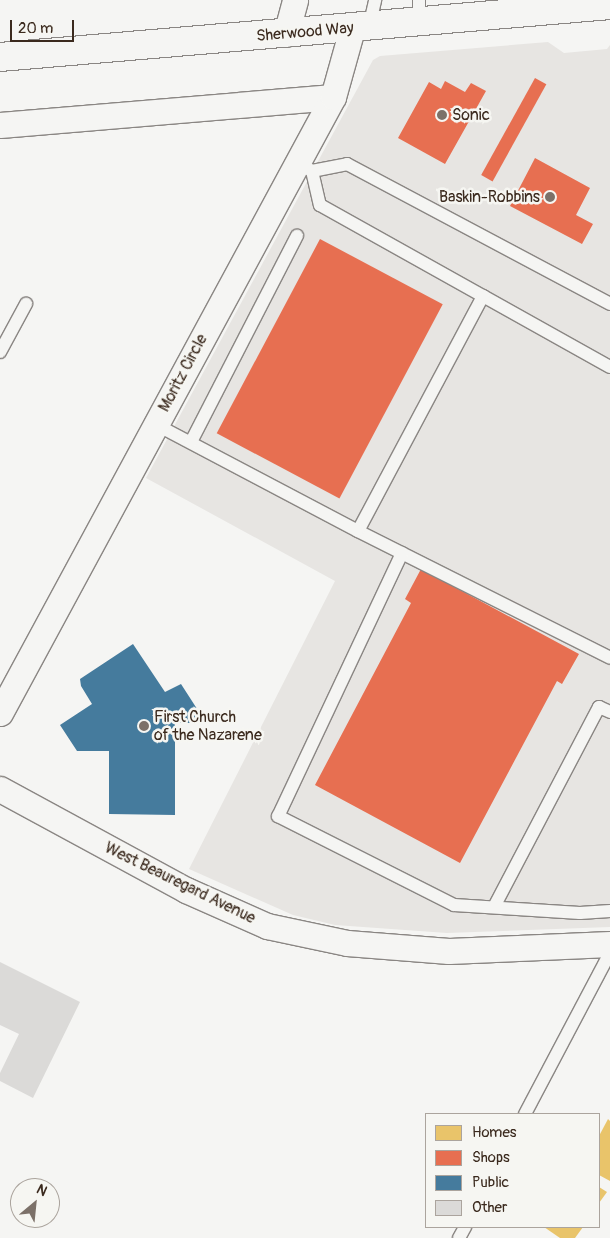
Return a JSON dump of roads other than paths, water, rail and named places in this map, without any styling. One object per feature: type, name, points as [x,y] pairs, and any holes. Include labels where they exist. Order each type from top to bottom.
[{"type":"main road","name":"Sherwood Way","points":[[0,57],[360,28],[419,11],[610,5]]},
{"type":"street","points":[[286,34],[295,0]]},
{"type":"street","name":"Moritz Circle","points":[[0,713],[156,424],[305,167],[360,28]]},
{"type":"street","points":[[0,125],[333,96]]},
{"type":"street","name":"West Beauregard Avenue","points":[[0,789],[186,890],[267,926],[347,943],[449,951],[610,944]]},
{"type":"lane","points":[[360,28],[375,0]]},
{"type":"lane","points":[[610,304],[347,164],[305,167],[320,205],[610,367]]},
{"type":"lane","points":[[191,442],[297,236]]},
{"type":"lane","points":[[358,531],[483,296]]},
{"type":"lane","points":[[0,352],[26,304]]},
{"type":"lane","points":[[156,424],[358,531],[610,658]]},
{"type":"lane","points":[[402,553],[278,816],[454,905],[580,913],[610,911]]},
{"type":"lane","points":[[494,907],[599,707],[610,712]]},
{"type":"lane","points":[[526,1113],[610,953]]},
{"type":"place","name":"Sonic","points":[[442,115]]},
{"type":"place","name":"Baskin-Robbins","points":[[550,197]]},
{"type":"place","name":"First Church of the Nazarene","points":[[144,726]]}]
